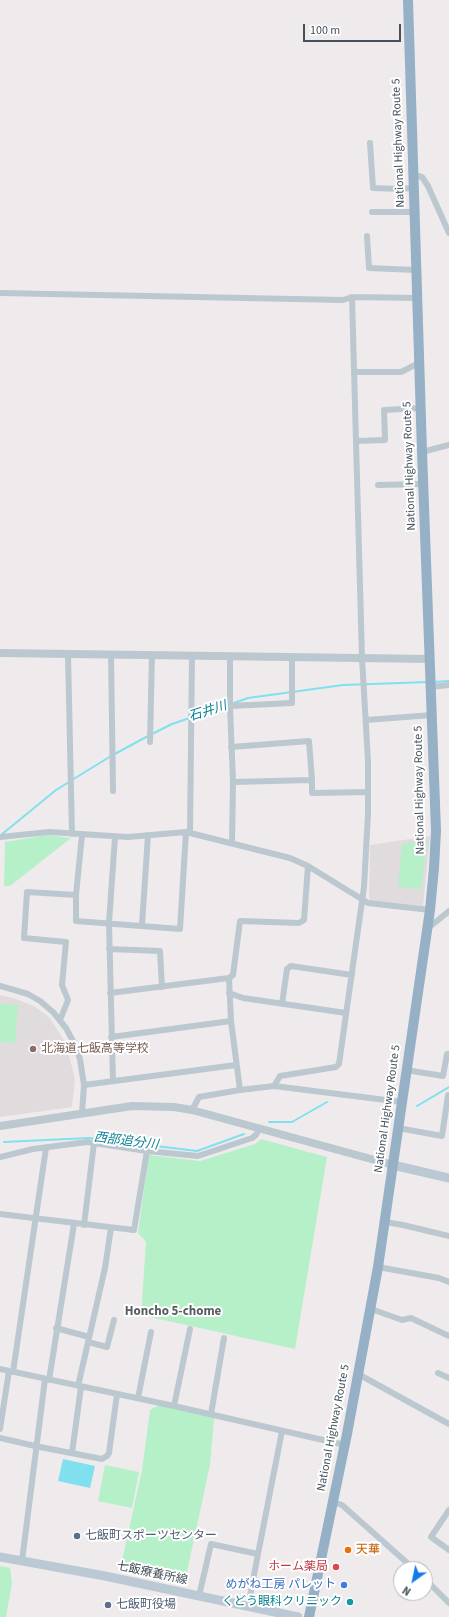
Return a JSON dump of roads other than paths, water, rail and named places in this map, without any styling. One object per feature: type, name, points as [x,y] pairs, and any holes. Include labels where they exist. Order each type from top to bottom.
[{"type":"highway","name":"National Highway Route 5","points":[[309,1617],[345,1445],[378,1267],[430,910],[436,831],[420,408],[418,298],[408,0]]},
{"type":"main road","points":[[393,1165],[449,1178]]},
{"type":"main road","name":"七飯療養所線","points":[[0,1557],[57,1567],[298,1617]]},
{"type":"street","points":[[370,143],[373,188],[414,188]]},
{"type":"street","points":[[413,175],[422,177],[428,186],[449,232]]},
{"type":"street","points":[[372,212],[415,212]]},
{"type":"street","points":[[367,236],[369,268],[416,270]]},
{"type":"street","points":[[0,293],[343,300],[352,297],[418,298]]},
{"type":"street","points":[[274,1086],[280,1076],[336,1067],[339,1064],[363,901],[368,792],[366,720],[362,658],[352,297]]},
{"type":"street","points":[[354,372],[400,372],[419,362]]},
{"type":"street","points":[[356,442],[385,440],[384,410],[420,408]]},
{"type":"street","points":[[422,452],[449,445]]},
{"type":"street","points":[[378,485],[424,484]]},
{"type":"street","points":[[0,653],[430,659]]},
{"type":"street","points":[[68,654],[72,834]]},
{"type":"street","points":[[150,742],[152,654]]},
{"type":"street","points":[[111,655],[113,791]]},
{"type":"street","points":[[82,835],[76,895],[76,921],[180,929],[188,832],[192,655]]},
{"type":"street","points":[[230,656],[233,782],[232,843]]},
{"type":"street","points":[[230,706],[292,703],[292,657]]},
{"type":"street","points":[[431,687],[449,686]]},
{"type":"street","points":[[366,720],[432,715]]},
{"type":"street","points":[[231,747],[308,741],[312,793],[368,792]]},
{"type":"street","points":[[233,782],[312,780]]},
{"type":"street","points":[[0,837],[49,832],[115,837],[188,832],[290,858],[308,866],[368,903],[430,910]]},
{"type":"street","points":[[142,925],[148,835]]},
{"type":"street","points":[[112,1081],[109,923],[115,837]]},
{"type":"street","points":[[110,994],[229,978],[233,975],[240,921],[299,923],[304,920],[308,866]]},
{"type":"street","points":[[60,1020],[68,1000],[62,985],[66,942],[24,938],[27,892],[76,895]]},
{"type":"street","points":[[427,929],[449,911]]},
{"type":"street","points":[[109,949],[160,951],[162,987]]},
{"type":"street","points":[[282,1004],[287,969],[292,966],[352,975]]},
{"type":"street","points":[[229,978],[231,1021],[240,1090]]},
{"type":"street","points":[[0,986],[28,994],[40,1001],[60,1020],[74,1043],[80,1060],[84,1085],[82,1113]]},
{"type":"street","points":[[229,993],[243,998],[346,1013]]},
{"type":"street","points":[[111,1037],[231,1021]]},
{"type":"street","points":[[406,1070],[443,1076],[447,1054],[449,1054]]},
{"type":"street","points":[[84,1085],[236,1065]]},
{"type":"street","points":[[192,1110],[198,1097],[274,1086],[402,1102]]},
{"type":"street","points":[[398,1128],[442,1136],[448,1095]]},
{"type":"street","points":[[0,1126],[132,1106],[155,1106],[192,1110],[393,1165]]},
{"type":"street","points":[[0,1157],[87,1142],[147,1151],[198,1156],[252,1138],[256,1135],[259,1129]]},
{"type":"street","points":[[84,1225],[94,1143]]},
{"type":"street","points":[[0,1429],[11,1372],[46,1148]]},
{"type":"street","points":[[0,1214],[134,1230],[147,1151]]},
{"type":"street","points":[[385,1222],[449,1236]]},
{"type":"street","points":[[22,1561],[35,1446],[74,1224]]},
{"type":"street","points":[[72,1453],[80,1387],[88,1339],[105,1268],[110,1228]]},
{"type":"street","points":[[378,1267],[438,1278],[449,1282]]},
{"type":"street","points":[[371,1310],[402,1320],[411,1318],[449,1336]]},
{"type":"street","points":[[56,1328],[107,1347],[114,1320]]},
{"type":"street","points":[[174,1406],[190,1329]]},
{"type":"street","points":[[138,1398],[151,1332]]},
{"type":"street","points":[[210,1414],[224,1338]]},
{"type":"street","points":[[0,1369],[138,1398],[345,1445]]},
{"type":"street","points":[[438,1373],[449,1378]]},
{"type":"street","points":[[358,1374],[449,1424]]},
{"type":"street","points":[[0,1438],[102,1459],[109,1453],[117,1394]]},
{"type":"street","points":[[248,1607],[282,1431]]},
{"type":"street","points":[[333,1502],[342,1505],[405,1561]]},
{"type":"street","points":[[449,1510],[432,1537],[449,1550]]},
{"type":"street","points":[[199,1596],[211,1544],[258,1554]]},
{"type":"street","points":[[433,1587],[449,1603]]},
{"type":"water","points":[[63,1459],[95,1466],[90,1488],[58,1481]]},
{"type":"waterway","name":"石井川","points":[[434,682],[449,681]]},
{"type":"waterway","name":"石井川","points":[[234,703],[248,698],[343,685],[428,682]]},
{"type":"waterway","name":"石井川","points":[[152,734],[172,724],[228,705]]},
{"type":"waterway","name":"石井川","points":[[72,780],[111,756],[148,736]]},
{"type":"waterway","name":"石井川","points":[[1,835],[56,790],[69,782]]},
{"type":"waterway","name":"西部追分川","points":[[417,1106],[449,1087]]},
{"type":"waterway","name":"西部追分川","points":[[269,1122],[292,1122],[327,1102]]},
{"type":"waterway","name":"西部追分川","points":[[4,1142],[89,1138],[197,1151],[244,1134]]},
{"type":"place","name":"北海道七飯高等学校","points":[[33,1049]]},
{"type":"place","name":"七飯町スポーツセンター","points":[[77,1536]]},
{"type":"place","name":"天華","points":[[348,1550]]},
{"type":"place","name":"ホーム薬局","points":[[336,1567]]},
{"type":"place","name":"めがね工房 パレット","points":[[344,1585]]},
{"type":"place","name":"くどう眼科クリニック","points":[[350,1602]]},
{"type":"place","name":"七飯町役場","points":[[108,1605]]},
{"type":"district","name":"Honcho 5-chome","points":[[173,1312]]}]
